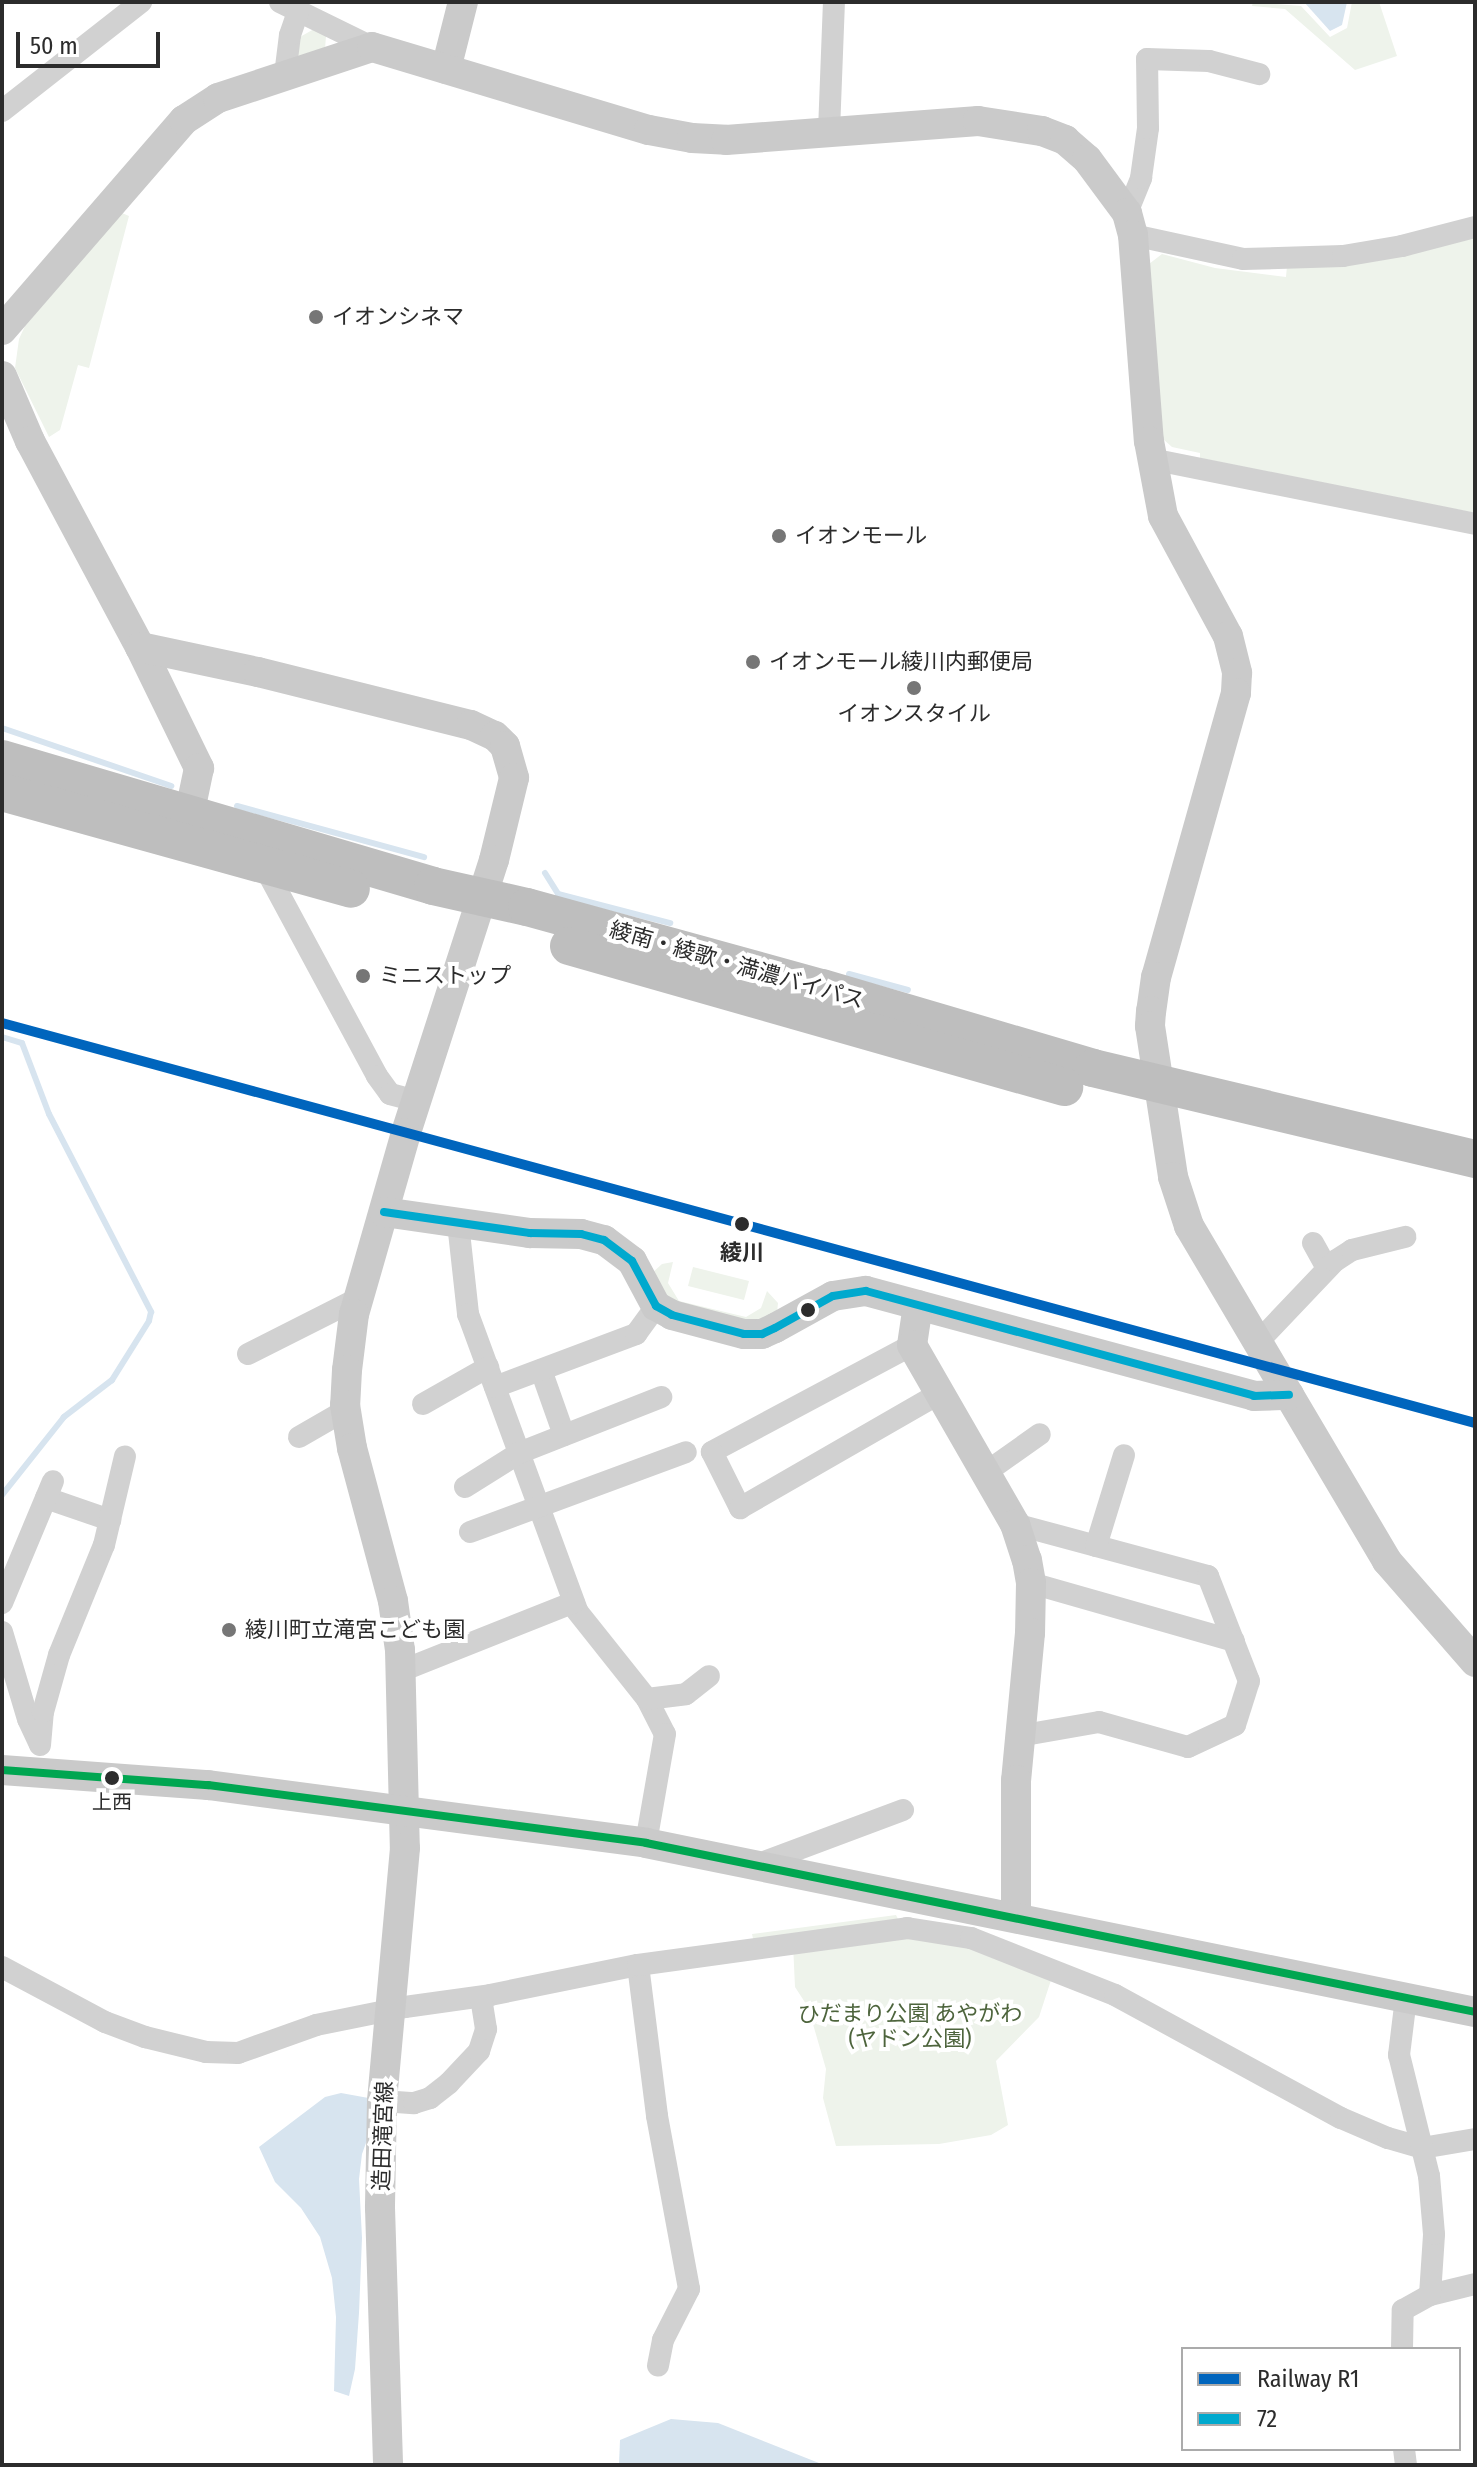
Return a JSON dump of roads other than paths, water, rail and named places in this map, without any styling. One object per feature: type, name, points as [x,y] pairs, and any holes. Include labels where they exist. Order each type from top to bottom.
[{"type":"highway","name":"綾南・綾歌・満濃バイパス","points":[[2,759],[478,909]]},
{"type":"highway","name":"綾南・綾歌・満濃バイパス","points":[[2,792],[264,866],[478,909],[807,984],[1364,1162],[1475,1185]]},
{"type":"highway","name":"綾南・綾歌・満濃バイパス","points":[[1162,1099],[1475,1159]]},
{"type":"street","points":[[2,111],[141,2]]},
{"type":"street","points":[[446,69],[463,2]]},
{"type":"street","points":[[829,131],[834,2]]},
{"type":"street","points":[[285,75],[290,35],[289,7],[372,47],[649,130],[692,138],[726,140],[978,121],[1042,131],[1065,140],[1087,159],[1130,224],[1243,259],[1343,256],[1402,246],[1475,227]]},
{"type":"street","points":[[2,330],[184,120],[218,98],[372,47]]},
{"type":"street","points":[[1259,74],[1209,61],[1147,59],[1148,128],[1130,224],[1151,459],[1163,516],[1175,544],[1228,636],[1237,673],[1226,733],[1156,977],[1150,1026],[1173,1177],[1189,1226],[1387,1561],[1475,1662]]},
{"type":"street","points":[[2,376],[30,441],[140,647],[199,768],[189,816]]},
{"type":"street","points":[[1151,459],[1475,524]]},
{"type":"street","name":"造田滝宮線","points":[[140,647],[471,725],[495,736],[511,758],[514,778],[478,909],[359,1298],[347,1370],[346,1410],[352,1448],[393,1601],[401,1671],[405,1848],[382,2101],[380,2208],[388,2465]]},
{"type":"street","points":[[264,866],[377,1076],[390,1094],[417,1101]]},
{"type":"street","points":[[384,1212],[530,1233],[581,1234],[604,1240],[632,1261],[656,1306],[672,1315],[744,1334],[762,1334],[847,1291],[866,1291],[1254,1396],[1289,1395]]},
{"type":"street","points":[[458,1223],[468,1314],[577,1611],[647,1699],[665,1734],[646,1843]]},
{"type":"street","points":[[1258,1342],[1327,1268],[1352,1250],[1405,1237]]},
{"type":"street","points":[[1313,1243],[1327,1268]]},
{"type":"street","points":[[248,1354],[359,1298]]},
{"type":"street","points":[[918,1305],[912,1345],[1015,1524],[1031,1583],[1030,1633],[1019,1736],[1016,1918]]},
{"type":"street","points":[[423,1404],[491,1377],[541,1370],[636,1334],[656,1306]]},
{"type":"street","points":[[912,1345],[712,1452],[740,1508],[940,1393]]},
{"type":"street","points":[[541,1370],[564,1435]]},
{"type":"street","points":[[465,1487],[519,1453],[661,1397]]},
{"type":"street","points":[[299,1437],[346,1410]]},
{"type":"street","points":[[985,1473],[1040,1434]]},
{"type":"street","points":[[470,1532],[686,1452]]},
{"type":"street","points":[[1096,1546],[1124,1455]]},
{"type":"street","points":[[40,1745],[43,1712],[59,1655],[104,1545],[125,1456]]},
{"type":"street","points":[[2,1603],[50,1490],[110,1520]]},
{"type":"street","points":[[1015,1524],[1208,1576],[1249,1681],[1235,1725],[1188,1747],[1099,1722],[1019,1736]]},
{"type":"street","points":[[1031,1583],[1234,1641]]},
{"type":"street","points":[[401,1671],[574,1602]]},
{"type":"street","points":[[2,1632],[48,1775]]},
{"type":"street","points":[[647,1699],[686,1694],[709,1676]]},
{"type":"street","points":[[2,1770],[208,1785],[404,1808],[646,1843],[1475,2012]]},
{"type":"street","points":[[756,1865],[903,1810]]},
{"type":"street","points":[[2,1967],[105,2022],[145,2037],[206,2052],[238,2053],[316,2025],[390,2011],[481,1997],[638,1965],[907,1928],[971,1938],[1115,1995],[1341,2118],[1422,2148],[1475,2139]]},
{"type":"street","points":[[638,1965],[657,2116],[689,2289],[663,2340],[658,2366]]},
{"type":"street","points":[[382,2101],[414,2103],[430,2098],[449,2083],[479,2051],[486,2029],[481,1997]]},
{"type":"street","points":[[1406,1998],[1399,2055],[1429,2176],[1434,2234],[1430,2295]]},
{"type":"street","points":[[1402,2347],[1403,2310],[1430,2295],[1475,2284]]},
{"type":"waterway","points":[[2,728],[171,786]]},
{"type":"waterway","points":[[237,806],[424,857]]},
{"type":"waterway","points":[[545,873],[558,894],[670,923]]},
{"type":"waterway","points":[[849,974],[908,990]]},
{"type":"waterway","points":[[2,1037],[22,1043],[49,1114],[151,1312],[149,1321],[112,1380],[64,1417],[2,1495]]},
{"type":"rail line","name":"R1","points":[[2,1023],[1475,1423]]},
{"type":"place","name":"イオンシネマ","points":[[316,317]]},
{"type":"place","name":"イオンモール","points":[[779,536]]},
{"type":"place","name":"イオンモール綾川内郵便局","points":[[753,662]]},
{"type":"place","name":"イオンスタイル","points":[[914,688]]},
{"type":"place","name":"ミニストップ","points":[[363,976]]},
{"type":"place","name":"綾川","points":[[742,1224]]},
{"type":"place","name":"綾川町立滝宮こども園","points":[[229,1630]]},
{"type":"place","name":"上西","points":[[112,1778]]},
{"type":"park label","name":"ひだまり公園 あやがわ (ヤドン公園)","points":[[910,2026]]}]
